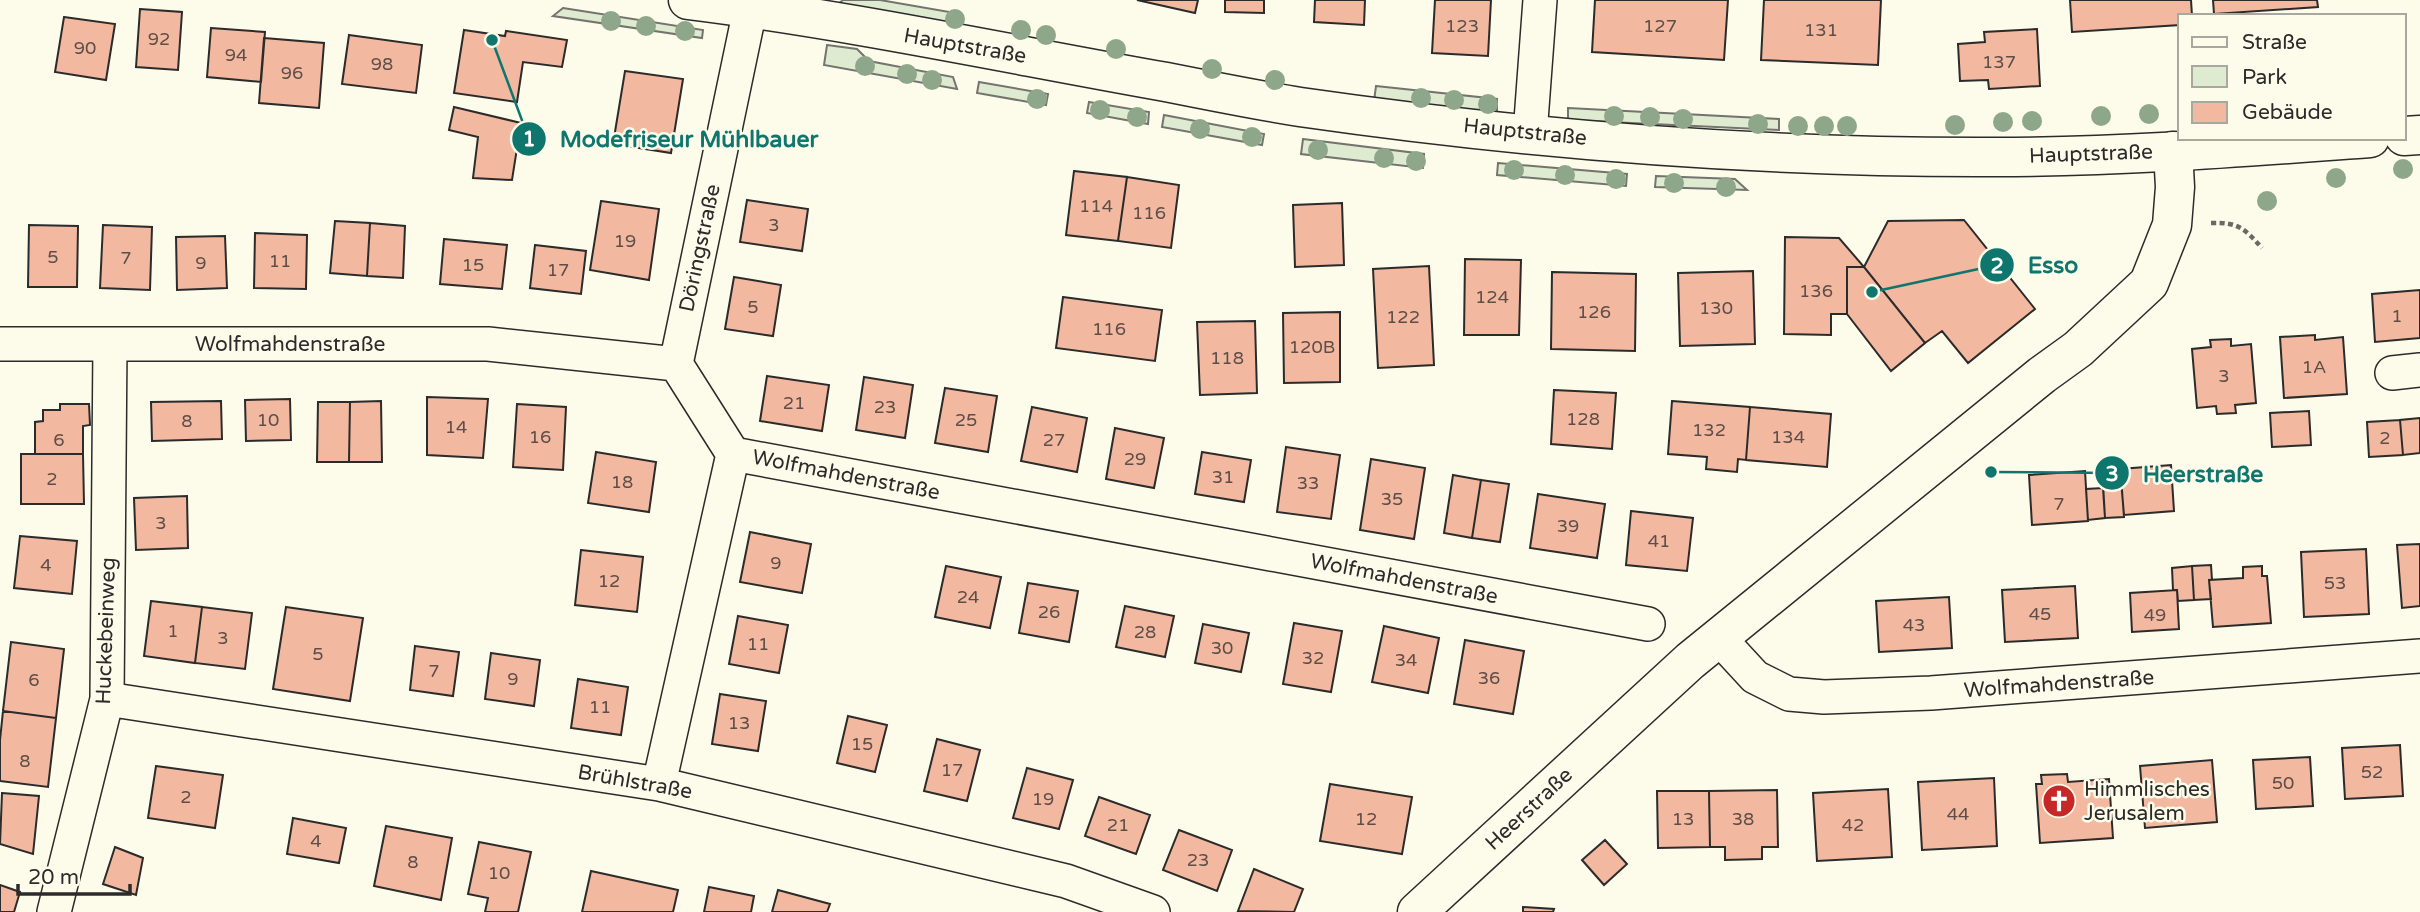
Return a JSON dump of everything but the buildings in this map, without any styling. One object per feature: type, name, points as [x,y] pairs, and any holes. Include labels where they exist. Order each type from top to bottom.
[{"type":"main road","name":"Hauptstraße","points":[[688,0],[752,4],[1299,106],[1530,134],[1661,146],[1994,158],[2337,140]]},
{"type":"main road","name":"Heerstraße","points":[[1417,912],[1690,661],[2042,375],[2078,349],[2150,283],[2172,225],[2175,187],[2173,150]]},
{"type":"street","points":[[1530,134],[1540,0]]},
{"type":"street","name":"Döringstraße","points":[[676,364],[752,4]]},
{"type":"street","name":"Wolfmahdenstraße","points":[[0,344],[488,344],[676,364],[733,454],[1648,624]]},
{"type":"street","name":"Huckebeinweg","points":[[54,912],[107,699],[110,344]]},
{"type":"street","points":[[659,784],[733,454]]},
{"type":"street","name":"Wolfmahdenstraße","points":[[1719,638],[1755,677],[1789,694],[1824,697],[1931,694],[2420,656]]},
{"type":"street","name":"Brühlstraße","points":[[107,699],[659,784],[1066,881],[1153,912]]},
{"type":"path","points":[[2172,225],[2233,222],[2249,233],[2262,248]]},
{"type":"green space","points":[[843,0],[880,0],[961,14],[958,26],[838,4]]},
{"type":"green space","points":[[563,8],[703,30],[702,38],[553,16]]},
{"type":"green space","points":[[827,45],[857,49],[869,61],[953,77],[957,89],[824,65]]},
{"type":"green space","points":[[979,82],[1048,94],[1046,105],[977,93]]},
{"type":"green space","points":[[1376,86],[1497,99],[1497,112],[1374,101]]},
{"type":"green space","points":[[1089,102],[1149,112],[1148,124],[1087,113]]},
{"type":"green space","points":[[1568,108],[1779,119],[1779,130],[1568,120]]},
{"type":"green space","points":[[1164,115],[1264,134],[1262,145],[1162,127]]},
{"type":"green space","points":[[1303,139],[1424,154],[1423,168],[1301,154]]},
{"type":"green space","points":[[1498,163],[1627,174],[1626,186],[1497,175]]},
{"type":"green space","points":[[1656,176],[1735,179],[1747,190],[1655,187]]},
{"type":"place","name":"Modefriseur Mühlbauer","points":[[492,40]]},
{"type":"place","name":"Esso","points":[[1872,292]]},
{"type":"place","name":"Heerstraße","points":[[1991,472]]},
{"type":"place","name":"Himmlisches Jerusalem","points":[[2059,801]]}]
